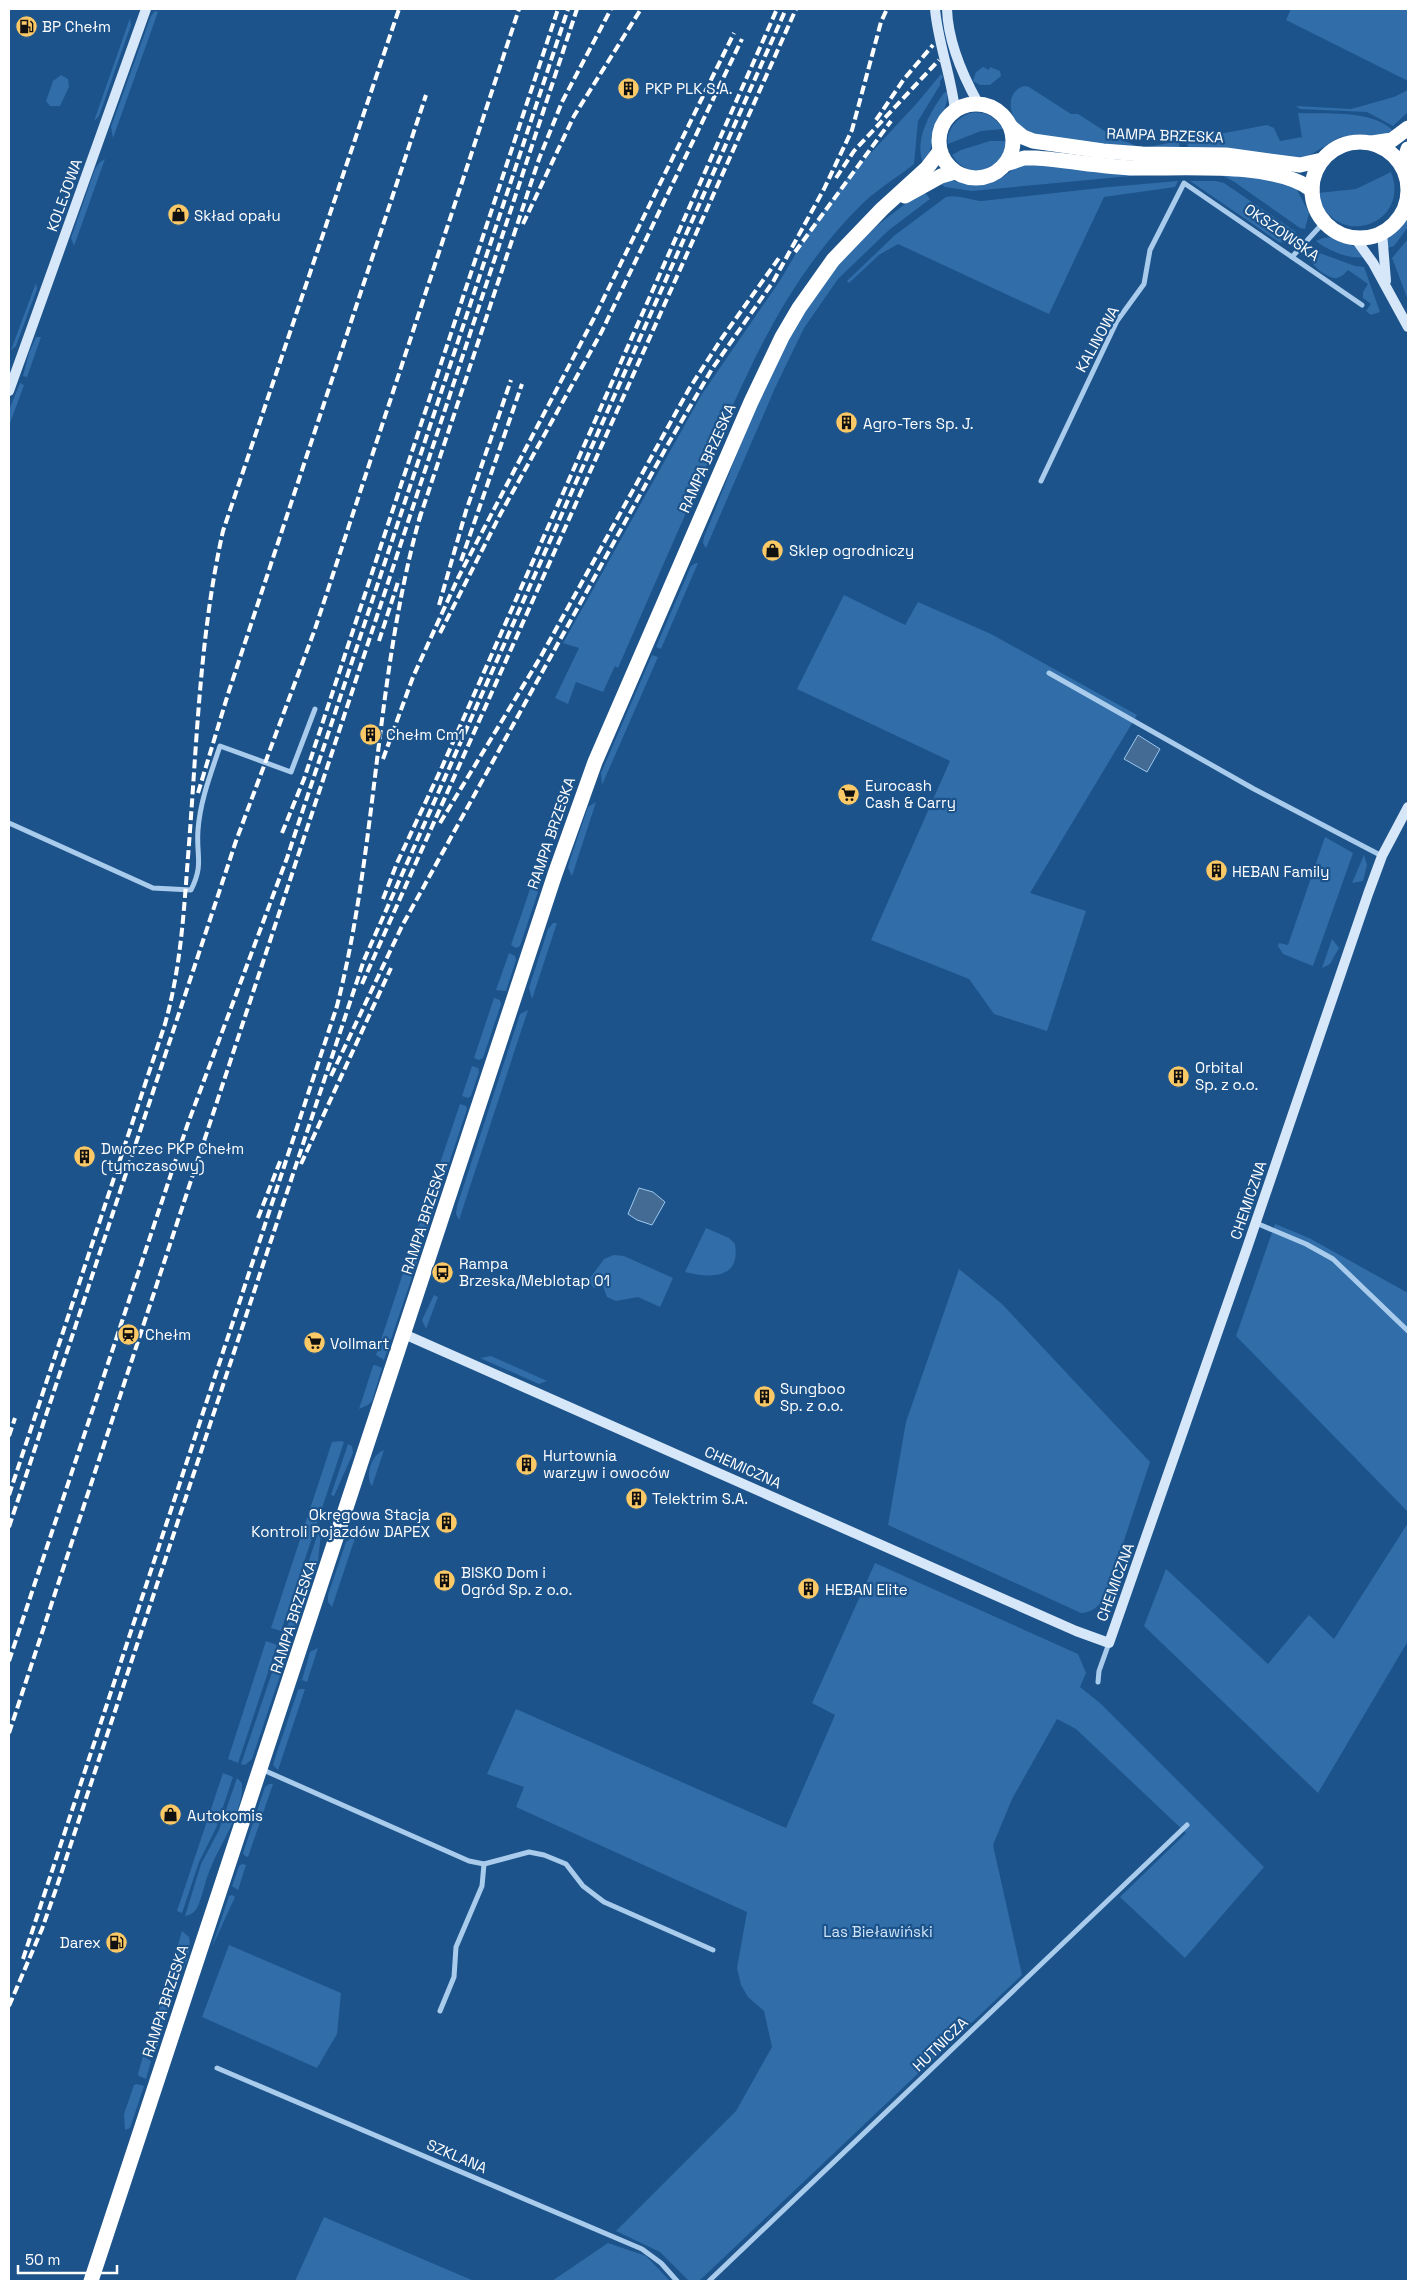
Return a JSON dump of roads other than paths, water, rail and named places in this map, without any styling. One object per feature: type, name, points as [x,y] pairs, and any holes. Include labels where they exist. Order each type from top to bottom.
[{"type":"highway","points":[[978,103],[987,105],[1000,112],[1011,127],[1014,145],[1006,164],[995,173],[982,178],[968,178],[955,172],[948,165],[940,152],[939,140],[941,128],[946,118],[966,104],[978,103]]},
{"type":"highway","name":"RAMPA BRZESKA","points":[[1011,127],[1026,139],[1103,151],[1142,154],[1226,155],[1300,165],[1322,160]]},
{"type":"highway","points":[[1408,128],[1392,140],[1370,143],[1357,142],[1343,145],[1331,151],[1322,160],[1314,174],[1312,190],[1315,207],[1324,222],[1338,233],[1355,238],[1369,237],[1382,232],[1396,222],[1407,201],[1404,162],[1408,149]]},
{"type":"highway","points":[[1370,143],[1386,150],[1399,162],[1406,178]]},
{"type":"highway","name":"RAMPA BRZESKA","points":[[91,2281],[585,787],[751,402],[782,337],[799,308],[833,260],[882,209],[927,168],[940,152]]},
{"type":"highway","name":"RAMPA BRZESKA","points":[[1006,164],[1024,158],[1035,158],[1134,168],[1200,167],[1233,169],[1279,176],[1296,181],[1312,190]]},
{"type":"highway","name":"RAMPA BRZESKA","points":[[882,209],[941,176],[955,172]]},
{"type":"street","name":"KOLEJOWA","points":[[9,391],[146,9]]},
{"type":"street","points":[[935,9],[936,25],[951,83],[955,110]]},
{"type":"street","points":[[947,9],[955,48],[969,86],[978,103]]},
{"type":"street","points":[[1169,139],[1171,132]]},
{"type":"street","name":"OKSZOWSKA","points":[[1184,183],[1362,305]]},
{"type":"street","name":"KALINOWA","points":[[1041,480],[1117,321],[1144,284],[1150,250],[1184,183]]},
{"type":"street","points":[[1292,257],[1324,222]]},
{"type":"street","points":[[1382,232],[1382,250],[1388,288]]},
{"type":"street","points":[[1355,238],[1366,250],[1408,327]]},
{"type":"street","points":[[1049,673],[1254,789],[1382,856]]},
{"type":"street","points":[[9,822],[153,888],[191,890],[198,876],[200,861],[198,831],[202,801],[220,746],[291,772],[315,709]]},
{"type":"street","name":"CHEMICZNA","points":[[404,1334],[1076,1631],[1108,1643],[1256,1223],[1382,856],[1408,807]]},
{"type":"street","points":[[1256,1223],[1306,1244],[1333,1260],[1408,1331]]},
{"type":"street","points":[[1098,1682],[1098,1671],[1108,1643]]},
{"type":"street","points":[[261,1769],[470,1861],[484,1864],[529,1852],[544,1854],[566,1864],[583,1886],[604,1902],[713,1950]]},
{"type":"street","name":"HUTNICZA","points":[[709,2281],[1187,1825]]},
{"type":"street","points":[[440,2011],[454,1977],[456,1947],[482,1886],[484,1864]]},
{"type":"street","name":"SZKLANA","points":[[217,2068],[642,2248],[661,2263],[677,2281]]},
{"type":"railway","points":[[9,1495],[171,1001],[179,957],[184,912],[204,647],[215,569],[223,531],[399,9]]},
{"type":"railway","points":[[9,1527],[236,841],[315,629],[519,9]]},
{"type":"railway","points":[[282,833],[304,779],[558,9]]},
{"type":"railway","points":[[9,1661],[187,1126],[287,858],[568,9]]},
{"type":"railway","points":[[9,1733],[577,9]]},
{"type":"railway","points":[[419,520],[539,159],[562,102],[611,9]]},
{"type":"railway","points":[[523,224],[574,116],[641,9]]},
{"type":"railway","points":[[383,899],[397,863],[442,767],[777,9]]},
{"type":"railway","points":[[9,2006],[42,1929],[56,1889],[364,960],[786,9]]},
{"type":"railway","points":[[362,984],[796,9]]},
{"type":"railway","points":[[331,1076],[402,926],[667,446],[712,369],[773,282],[824,189],[852,130],[881,22],[887,9]]},
{"type":"railway","points":[[383,759],[413,677],[458,578],[594,318],[734,33]]},
{"type":"railway","points":[[440,633],[501,513],[602,331],[742,39]]},
{"type":"railway","points":[[876,120],[904,79],[933,45]]},
{"type":"railway","points":[[836,178],[854,151],[939,60]]},
{"type":"railway","points":[[198,793],[228,694],[426,95]]},
{"type":"railway","points":[[795,252],[891,121]]},
{"type":"railway","points":[[440,823],[540,658],[689,389],[722,338],[779,258]]},
{"type":"railway","points":[[439,605],[466,511],[511,380]]},
{"type":"railway","points":[[461,561],[522,384]]},
{"type":"railway","points":[[23,1959],[337,1006],[361,883],[394,635],[421,513]]},
{"type":"railway","points":[[379,641],[399,579]]},
{"type":"railway","points":[[301,1164],[391,968]]},
{"type":"railway","points":[[258,1218],[281,1159]]},
{"type":"railway","points":[[9,1436],[15,1418]]},
{"type":"place","name":"BP Chełm","points":[[26,26]]},
{"type":"place","name":"PKP PLK S.A.","points":[[629,88]]},
{"type":"place","name":"Skład opału","points":[[178,215]]},
{"type":"place","name":"Agro-Ters Sp. J.","points":[[847,423]]},
{"type":"place","name":"Sklep ogrodniczy","points":[[773,550]]},
{"type":"place","name":"Chełm Cm1","points":[[370,734]]},
{"type":"place","name":"Eurocash Cash & Carry","points":[[849,794]]},
{"type":"place","name":"HEBAN Family","points":[[1216,871]]},
{"type":"place","name":"Orbital Sp. z o.o.","points":[[1179,1076]]},
{"type":"place","name":"Dworzec PKP Chełm (tymczasowy)","points":[[85,1157]]},
{"type":"place","name":"Rampa Brzeska/Meblotap 01","points":[[443,1272]]},
{"type":"place","name":"Chełm","points":[[129,1334]]},
{"type":"place","name":"Vollmart","points":[[314,1343]]},
{"type":"place","name":"Sungboo Sp. z o.o.","points":[[764,1397]]},
{"type":"place","name":"Hurtownia warzyw i owoców","points":[[527,1464]]},
{"type":"place","name":"Telektrim S.A.","points":[[636,1498]]},
{"type":"place","name":"Okręgowa Stacja Kontroli Pojazdów DAPEX","points":[[446,1523]]},
{"type":"place","name":"BISKO Dom i Ogród Sp. z o.o.","points":[[445,1581]]},
{"type":"place","name":"HEBAN Elite","points":[[809,1589]]},
{"type":"place","name":"Autokomis","points":[[171,1815]]},
{"type":"place","name":"Darex","points":[[117,1942]]},
{"type":"park label","name":"Las Bieławiński","points":[[878,1931]]}]
